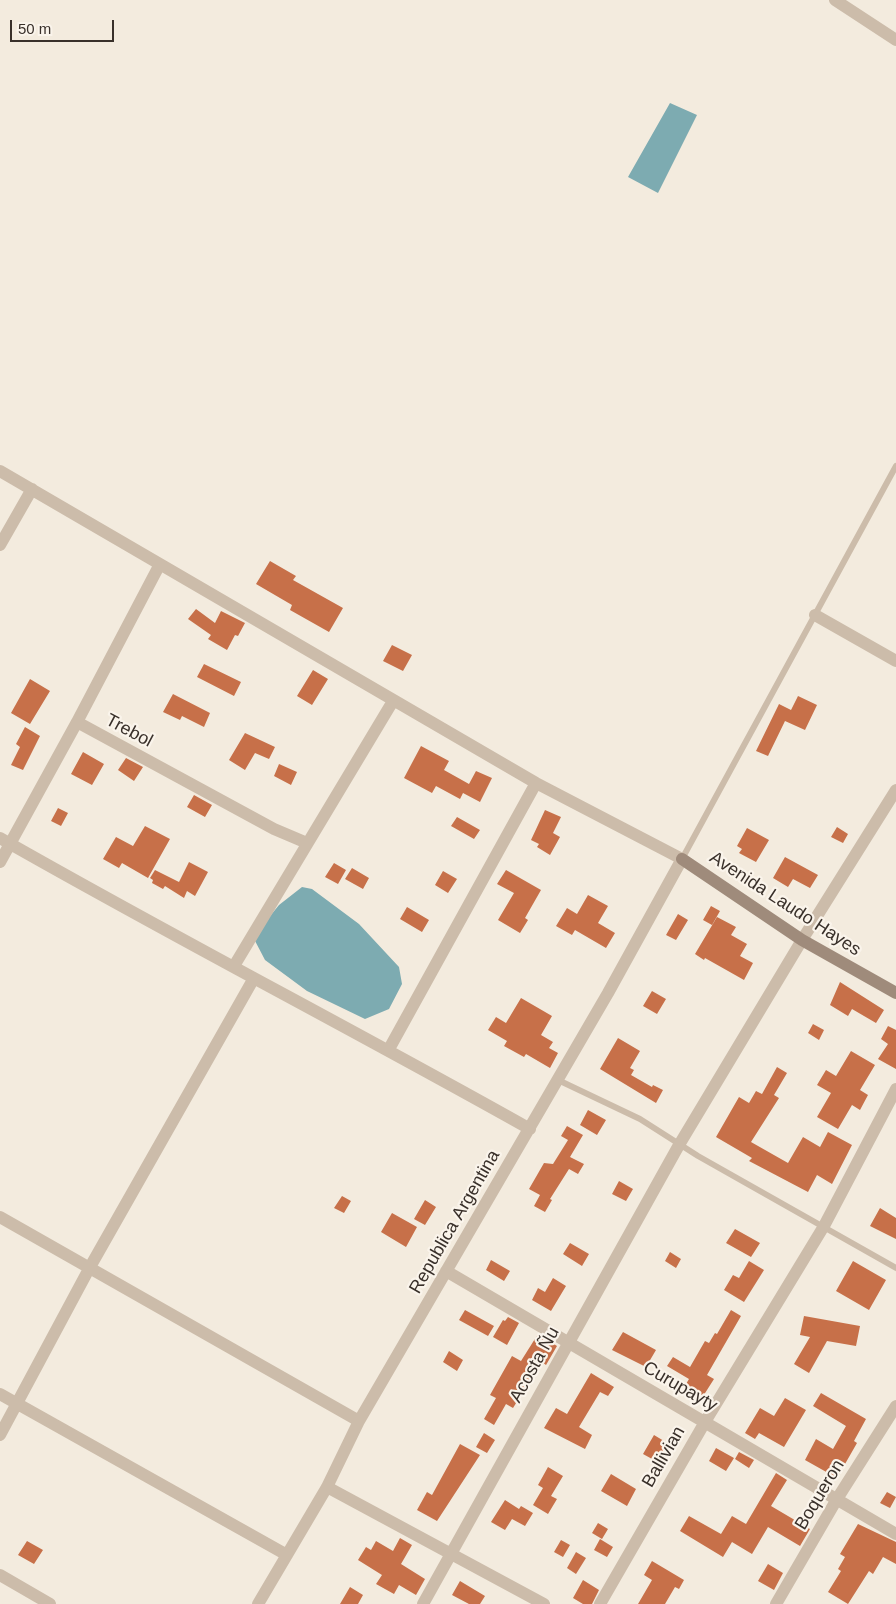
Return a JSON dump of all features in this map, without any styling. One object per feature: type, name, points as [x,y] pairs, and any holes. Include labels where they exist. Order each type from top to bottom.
[{"type":"street","points":[[836,0],[896,40]]},
{"type":"street","points":[[0,471],[393,702],[536,783],[682,859]]},
{"type":"street","points":[[0,545],[32,489]]},
{"type":"street","points":[[77,722],[160,564]]},
{"type":"street","points":[[815,615],[896,661]]},
{"type":"street","points":[[234,966],[393,702]]},
{"type":"street","name":"Trebol","points":[[0,862],[5,841],[77,722],[274,829],[307,843]]},
{"type":"street","points":[[388,1049],[536,783]]},
{"type":"street","name":"Acosta Ñu","points":[[423,1604],[567,1342],[680,1145],[802,940],[896,790]]},
{"type":"street","points":[[5,841],[254,978],[388,1049],[530,1129]]},
{"type":"street","name":"Avenida Laudo Hayes","points":[[682,859],[802,940],[896,993]]},
{"type":"street","name":"Republica Argentina","points":[[258,1604],[327,1487],[359,1421],[530,1129],[682,859]]},
{"type":"street","points":[[0,1435],[90,1267],[254,978]]},
{"type":"street","name":"Ballivian","points":[[600,1604],[705,1422],[824,1226],[896,1088]]},
{"type":"street","points":[[0,1217],[359,1421]]},
{"type":"street","name":"Curupayty","points":[[446,1271],[896,1534]]},
{"type":"street","points":[[0,1394],[287,1555]]},
{"type":"street","name":"Boqueron","points":[[776,1604],[896,1406]]},
{"type":"street","points":[[327,1487],[544,1604]]},
{"type":"street","points":[[0,1575],[50,1604]]},
{"type":"lane","points":[[682,859],[896,466]]},
{"type":"lane","points":[[558,1080],[640,1119],[680,1145],[896,1268]]},
{"type":"water","points":[[670,103],[697,115],[658,193],[628,177]]},
{"type":"water","points":[[302,887],[312,889],[359,924],[399,967],[402,984],[389,1009],[365,1019],[307,991],[265,960],[253,937],[279,905]]},
{"type":"building","points":[[270,561],[296,576],[293,580],[343,608],[329,632],[290,610],[292,605],[256,584]]},
{"type":"building","points":[[196,609],[215,623],[221,611],[245,623],[238,636],[235,635],[227,650],[208,639],[211,635],[188,619]]},
{"type":"building","points":[[392,645],[412,655],[403,671],[383,661]]},
{"type":"building","points":[[204,664],[241,682],[234,696],[197,677]]},
{"type":"building","points":[[313,670],[328,679],[312,705],[297,696]]},
{"type":"building","points":[[30,679],[50,691],[30,724],[11,713]]},
{"type":"building","points":[[173,694],[210,713],[204,727],[182,716],[180,720],[163,712]]},
{"type":"building","points":[[798,696],[817,705],[805,730],[785,721],[768,756],[756,751],[779,704],[791,710]]},
{"type":"building","points":[[25,727],[40,736],[23,770],[11,765],[20,747],[16,744]]},
{"type":"building","points":[[245,733],[275,747],[269,759],[255,753],[245,770],[229,760]]},
{"type":"building","points":[[421,746],[449,761],[444,770],[469,784],[476,771],[492,778],[480,802],[463,793],[460,799],[436,786],[432,793],[404,778]]},
{"type":"building","points":[[83,752],[104,764],[92,785],[71,774]]},
{"type":"building","points":[[126,758],[143,767],[134,781],[118,770]]},
{"type":"building","points":[[279,764],[297,772],[291,785],[274,776]]},
{"type":"building","points":[[194,795],[212,805],[205,817],[187,807]]},
{"type":"building","points":[[58,808],[68,813],[61,826],[51,821]]},
{"type":"building","points":[[545,810],[561,817],[553,833],[560,837],[550,855],[537,847],[539,844],[531,840]]},
{"type":"building","points":[[457,817],[480,830],[474,839],[451,826]]},
{"type":"building","points":[[145,826],[170,839],[148,878],[122,863],[119,868],[103,859],[116,837],[133,846]]},
{"type":"building","points":[[837,827],[848,834],[843,843],[831,837]]},
{"type":"building","points":[[747,828],[769,840],[756,862],[739,853],[742,849],[737,846]]},
{"type":"building","points":[[785,857],[818,875],[810,888],[793,879],[788,887],[773,878]]},
{"type":"building","points":[[189,862],[208,872],[195,896],[187,891],[184,898],[165,886],[163,889],[152,883],[153,880],[150,878],[155,870],[179,882]]},
{"type":"building","points":[[334,863],[346,870],[338,884],[325,877]]},
{"type":"building","points":[[352,868],[369,878],[363,889],[345,879]]},
{"type":"building","points":[[506,870],[541,890],[525,918],[528,920],[520,933],[498,920],[514,893],[497,884]]},
{"type":"building","points":[[443,871],[457,879],[448,893],[435,885]]},
{"type":"building","points":[[588,895],[608,906],[598,923],[615,933],[606,948],[575,930],[572,935],[556,926],[567,908],[577,914]]},
{"type":"building","points":[[711,906],[720,911],[712,925],[703,920]]},
{"type":"building","points":[[407,907],[429,920],[422,932],[400,919]]},
{"type":"building","points":[[678,914],[688,920],[676,940],[666,935]]},
{"type":"building","points":[[717,917],[736,927],[731,935],[747,944],[740,956],[753,963],[744,980],[695,954]]},
{"type":"building","points":[[840,982],[884,1010],[876,1023],[852,1009],[848,1016],[830,1005]]},
{"type":"building","points":[[652,991],[666,999],[657,1014],[643,1006]]},
{"type":"building","points":[[521,998],[552,1016],[541,1035],[553,1042],[549,1048],[558,1053],[550,1068],[526,1054],[524,1057],[504,1046],[507,1041],[488,1030],[496,1017],[506,1023]]},
{"type":"building","points":[[813,1024],[824,1030],[819,1040],[808,1033]]},
{"type":"building","points":[[888,1026],[896,1030],[896,1069],[878,1059],[888,1044],[881,1039]]},
{"type":"building","points":[[618,1038],[640,1051],[630,1068],[634,1070],[631,1075],[652,1087],[653,1085],[663,1090],[656,1103],[600,1069]]},
{"type":"building","points":[[851,1051],[875,1065],[860,1090],[868,1095],[860,1110],[852,1105],[838,1129],[817,1117],[831,1093],[817,1085],[826,1070],[836,1076]]},
{"type":"building","points":[[777,1067],[787,1073],[774,1095],[779,1098],[751,1142],[788,1163],[803,1137],[820,1147],[828,1132],[852,1145],[832,1184],[817,1175],[808,1192],[749,1161],[752,1158],[716,1137],[739,1097],[749,1103],[756,1091],[762,1094]]},
{"type":"building","points":[[588,1110],[606,1120],[597,1135],[580,1125]]},
{"type":"building","points":[[567,1126],[583,1135],[570,1157],[584,1164],[578,1174],[569,1169],[550,1199],[552,1200],[545,1212],[534,1206],[540,1195],[529,1189],[544,1163],[553,1164],[568,1140],[561,1136]]},
{"type":"building","points":[[619,1181],[633,1189],[626,1201],[612,1194]]},
{"type":"building","points":[[342,1196],[351,1201],[344,1213],[334,1208]]},
{"type":"building","points":[[425,1200],[436,1207],[425,1225],[414,1219]]},
{"type":"building","points":[[880,1208],[896,1218],[896,1239],[870,1226]]},
{"type":"building","points":[[392,1213],[417,1227],[406,1247],[381,1232]]},
{"type":"building","points":[[735,1229],[760,1243],[751,1257],[726,1243]]},
{"type":"building","points":[[570,1243],[589,1254],[582,1266],[563,1254]]},
{"type":"building","points":[[670,1252],[681,1259],[676,1268],[665,1261]]},
{"type":"building","points":[[491,1260],[510,1271],[504,1281],[486,1270]]},
{"type":"building","points":[[749,1261],[764,1270],[744,1302],[724,1290],[733,1275],[739,1278]]},
{"type":"building","points":[[853,1261],[886,1280],[869,1310],[836,1291]]},
{"type":"building","points":[[553,1278],[566,1286],[551,1311],[532,1300],[538,1288],[545,1292]]},
{"type":"building","points":[[465,1310],[494,1326],[488,1336],[459,1320]]},
{"type":"building","points":[[731,1310],[741,1316],[707,1375],[714,1379],[700,1401],[686,1393],[690,1386],[686,1384],[689,1379],[667,1366],[673,1357],[690,1367],[705,1341],[709,1343],[715,1333],[717,1334]]},
{"type":"building","points":[[804,1316],[860,1326],[856,1346],[827,1341],[809,1373],[794,1364],[810,1337],[800,1335]]},
{"type":"building","points":[[508,1317],[519,1323],[507,1345],[493,1337],[503,1320],[505,1321]]},
{"type":"building","points":[[623,1332],[656,1350],[646,1367],[612,1350]]},
{"type":"building","points":[[538,1334],[557,1346],[546,1365],[542,1362],[513,1408],[506,1404],[494,1425],[484,1419],[496,1398],[490,1395],[512,1356],[521,1361]]},
{"type":"building","points":[[449,1351],[463,1360],[457,1371],[443,1362]]},
{"type":"building","points":[[591,1373],[614,1387],[608,1396],[600,1392],[579,1427],[592,1435],[585,1449],[544,1428],[556,1408],[567,1414]]},
{"type":"building","points":[[821,1393],[866,1419],[854,1441],[857,1443],[837,1478],[805,1460],[816,1439],[833,1449],[846,1426],[813,1406]]},
{"type":"building","points":[[785,1398],[806,1410],[784,1447],[759,1433],[755,1439],[745,1433],[760,1408],[774,1416]]},
{"type":"building","points":[[484,1433],[495,1440],[487,1453],[476,1447]]},
{"type":"building","points":[[654,1435],[674,1447],[663,1465],[643,1454]]},
{"type":"building","points":[[460,1444],[480,1455],[437,1521],[417,1510],[427,1492],[432,1495]]},
{"type":"building","points":[[716,1448],[734,1458],[726,1471],[709,1461]]},
{"type":"building","points":[[739,1452],[754,1460],[749,1468],[735,1459]]},
{"type":"building","points":[[548,1467],[563,1476],[551,1496],[557,1499],[548,1514],[533,1505],[543,1488],[538,1485]]},
{"type":"building","points":[[776,1473],[787,1480],[771,1506],[810,1529],[800,1546],[768,1527],[752,1554],[732,1542],[723,1557],[680,1531],[689,1516],[721,1534],[732,1516],[746,1524]]},
{"type":"building","points":[[611,1474],[636,1489],[627,1506],[601,1491]]},
{"type":"building","points":[[887,1492],[896,1497],[890,1508],[880,1503]]},
{"type":"building","points":[[505,1500],[519,1509],[521,1506],[533,1513],[525,1526],[512,1519],[505,1530],[491,1522]]},
{"type":"building","points":[[598,1523],[608,1529],[602,1539],[592,1533]]},
{"type":"building","points":[[858,1524],[896,1542],[896,1564],[883,1557],[873,1574],[869,1571],[848,1604],[828,1592],[841,1571],[838,1569],[845,1557],[840,1554]]},
{"type":"building","points":[[400,1538],[412,1545],[401,1564],[425,1579],[416,1595],[399,1585],[394,1594],[376,1584],[382,1575],[358,1560],[366,1547],[371,1550],[376,1541],[393,1551]]},
{"type":"building","points":[[600,1539],[613,1547],[607,1557],[594,1550]]},
{"type":"building","points":[[561,1540],[570,1545],[563,1557],[554,1552]]},
{"type":"building","points":[[27,1541],[43,1550],[34,1564],[18,1555]]},
{"type":"building","points":[[576,1552],[586,1558],[576,1574],[567,1568]]},
{"type":"building","points":[[652,1561],[684,1580],[679,1589],[675,1587],[665,1604],[638,1604],[652,1580],[644,1575]]},
{"type":"building","points":[[768,1564],[783,1573],[774,1590],[758,1581]]},
{"type":"building","points":[[583,1580],[599,1590],[592,1604],[583,1604],[573,1598]]},
{"type":"building","points":[[460,1581],[485,1596],[480,1604],[469,1604],[452,1595]]},
{"type":"building","points":[[350,1587],[363,1595],[358,1604],[340,1604]]}]
